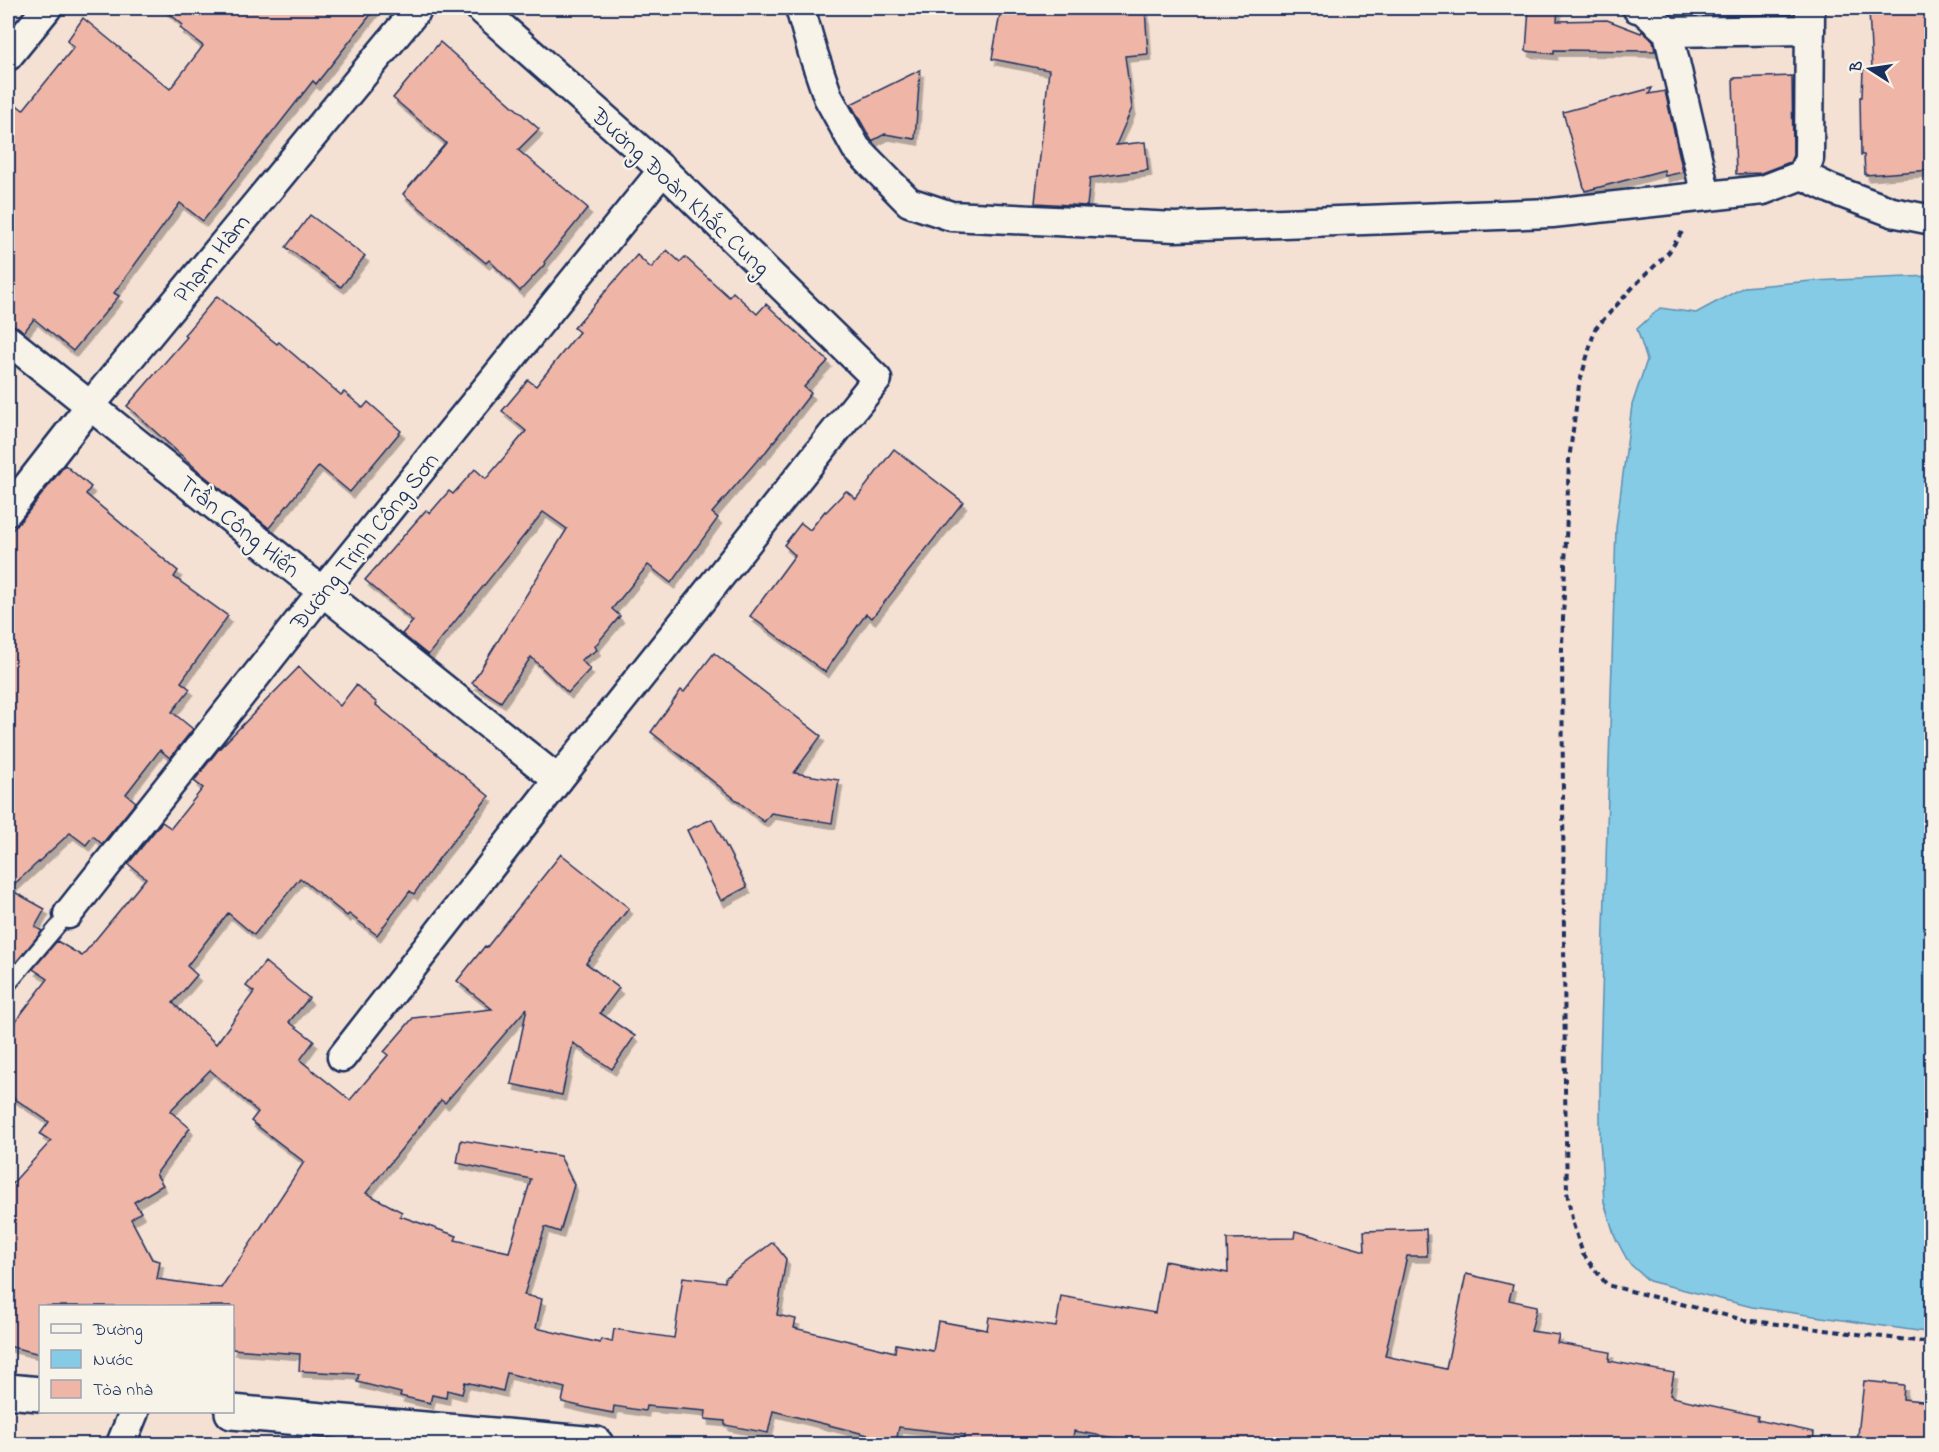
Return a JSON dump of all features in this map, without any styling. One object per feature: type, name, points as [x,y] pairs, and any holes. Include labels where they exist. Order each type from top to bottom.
[{"type":"main road","points":[[8,1391],[39,1394]]},
{"type":"main road","points":[[234,1412],[596,1444]]},
{"type":"street","points":[[8,56],[47,8]]},
{"type":"street","name":"Phạm Hàm","points":[[8,511],[90,406],[418,8]]},
{"type":"street","name":"Đường Đoàn Khắc Cung","points":[[480,8],[663,170],[877,379],[558,780]]},
{"type":"street","points":[[800,8],[828,97],[856,148],[909,202],[951,216],[1175,227],[1552,213],[1763,190],[1802,175],[1809,159],[1810,19],[1668,32]]},
{"type":"street","points":[[1637,8],[1642,9],[1668,32],[1706,196]]},
{"type":"street","name":"Đường Trịnh Công Sơn","points":[[68,914],[322,592],[663,170]]},
{"type":"street","points":[[1802,175],[1831,189],[1892,212],[1932,220]]},
{"type":"street","name":"Trần Công Hiến","points":[[8,340],[558,780]]},
{"type":"street","points":[[342,1057],[558,780]]},
{"type":"street","points":[[121,1444],[134,1413]]},
{"type":"lane","points":[[8,985],[68,914]]},
{"type":"path","points":[[1706,196],[1669,252],[1595,329],[1579,385],[1571,449],[1562,658],[1567,1192],[1573,1224],[1583,1254],[1607,1285],[1744,1320],[1922,1344],[1932,1343]]},
{"type":"water","points":[[1931,276],[1932,1331],[1925,1332],[1752,1307],[1649,1281],[1629,1263],[1615,1237],[1604,1202],[1600,1139],[1600,1061],[1616,528],[1632,405],[1647,360],[1637,329],[1660,308],[1696,313],[1744,287],[1812,281]]},
{"type":"building","points":[[163,8],[376,8],[316,84],[313,81],[203,221],[180,203],[114,293],[119,296],[73,351],[34,319],[24,332],[8,324],[8,98],[23,110],[74,47],[67,41],[83,18],[170,89],[203,46],[180,28],[183,25]]},
{"type":"building","points":[[1001,8],[1145,8],[1148,54],[1125,56],[1132,108],[1116,145],[1145,142],[1148,170],[1090,178],[1087,206],[1035,203],[1049,70],[992,59]]},
{"type":"building","points":[[1529,8],[1558,8],[1557,21],[1607,20],[1641,33],[1642,31],[1653,41],[1655,51],[1554,50],[1554,54],[1526,51]]},
{"type":"building","points":[[1932,8],[1932,170],[1865,175],[1864,155],[1861,155],[1860,97],[1862,97],[1863,69],[1872,69],[1869,10]]},
{"type":"building","points":[[440,42],[539,129],[518,150],[588,208],[544,262],[545,264],[520,291],[489,260],[486,263],[403,194],[446,143],[393,98]]},
{"type":"building","points":[[920,70],[915,139],[885,134],[872,141],[851,104]]},
{"type":"building","points":[[1792,76],[1793,155],[1790,162],[1761,173],[1736,174],[1733,78]]},
{"type":"building","points":[[1652,88],[1649,94],[1665,91],[1683,172],[1665,176],[1664,170],[1585,191],[1563,112]]},
{"type":"building","points":[[310,215],[365,256],[341,287],[286,247]]},
{"type":"building","points":[[667,250],[680,262],[685,257],[729,297],[733,292],[757,314],[766,304],[828,361],[804,387],[811,393],[761,458],[712,513],[718,518],[671,583],[648,565],[612,609],[620,616],[595,646],[597,650],[581,660],[590,669],[568,693],[531,657],[501,702],[472,683],[567,529],[543,512],[428,655],[402,634],[413,621],[365,580],[426,510],[430,513],[449,491],[453,494],[475,469],[486,479],[526,431],[502,411],[528,380],[536,386],[579,332],[574,328],[637,255],[651,268]]},
{"type":"building","points":[[217,296],[277,344],[279,342],[341,395],[344,392],[363,408],[368,402],[401,431],[350,492],[319,466],[269,528],[202,474],[127,406],[187,337],[184,335]]},
{"type":"building","points":[[894,449],[963,502],[872,618],[866,614],[825,672],[750,616],[795,555],[784,545],[801,523],[810,530],[825,511],[846,491],[856,499]]},
{"type":"building","points":[[65,465],[91,487],[86,494],[178,571],[174,577],[228,616],[181,682],[190,689],[172,712],[193,729],[170,758],[160,750],[126,794],[136,802],[102,844],[93,836],[86,845],[70,833],[9,889],[45,909],[35,927],[42,931],[8,972],[8,534]]},
{"type":"building","points":[[714,653],[821,736],[794,773],[839,780],[832,823],[771,813],[764,822],[651,732],[681,690],[684,692]]},
{"type":"building","points":[[299,667],[340,706],[356,685],[377,703],[376,705],[489,796],[440,857],[414,894],[410,891],[377,935],[349,914],[347,916],[300,878],[254,935],[228,913],[187,966],[197,975],[173,1003],[216,1044],[254,992],[246,986],[265,962],[309,998],[289,1022],[314,1041],[300,1060],[350,1100],[388,1055],[384,1052],[413,1018],[492,1009],[457,981],[561,854],[629,908],[586,963],[619,988],[600,1013],[635,1036],[612,1069],[573,1043],[562,1095],[511,1084],[527,1008],[445,1103],[441,1100],[366,1193],[402,1212],[400,1216],[457,1236],[455,1240],[509,1252],[531,1179],[457,1163],[461,1140],[560,1156],[574,1185],[560,1232],[545,1227],[524,1295],[542,1299],[536,1328],[600,1343],[601,1339],[612,1342],[614,1329],[674,1338],[683,1277],[725,1282],[725,1278],[773,1242],[786,1259],[777,1315],[796,1319],[794,1328],[895,1352],[896,1344],[933,1351],[938,1321],[987,1330],[989,1317],[1056,1327],[1061,1296],[1155,1313],[1164,1261],[1228,1273],[1227,1239],[1294,1238],[1295,1231],[1365,1251],[1364,1231],[1426,1229],[1427,1256],[1407,1256],[1385,1356],[1446,1369],[1466,1274],[1513,1285],[1509,1300],[1537,1306],[1531,1331],[1559,1335],[1557,1343],[1610,1352],[1609,1361],[1674,1373],[1670,1395],[1672,1397],[1758,1416],[1757,1420],[1814,1432],[1813,1444],[1593,1444],[1561,1437],[1560,1444],[1132,1444],[1133,1441],[1074,1431],[1072,1444],[981,1444],[964,1442],[965,1435],[899,1427],[896,1442],[773,1411],[768,1433],[725,1425],[725,1421],[705,1419],[706,1411],[646,1406],[645,1411],[614,1406],[613,1413],[592,1409],[562,1402],[565,1388],[507,1373],[503,1391],[465,1382],[462,1394],[447,1390],[446,1398],[432,1395],[430,1403],[400,1396],[401,1393],[357,1382],[359,1374],[299,1371],[300,1354],[234,1349],[234,1305],[39,1305],[39,1354],[8,1346],[8,1188],[51,1141],[40,1134],[49,1122],[8,1094],[8,1031],[48,979],[33,969],[57,941],[82,956],[146,878],[128,864],[162,822],[171,828],[203,788],[194,781],[218,750]],"holes":[[[210,1070],[258,1112],[251,1121],[304,1162],[221,1288],[157,1279],[160,1261],[152,1259],[131,1219],[141,1212],[134,1202],[163,1185],[156,1174],[190,1128],[170,1111]]]},
{"type":"building","points":[[712,819],[747,887],[721,901],[687,830]]},
{"type":"building","points":[[1864,1381],[1904,1385],[1903,1399],[1932,1402],[1932,1444],[1857,1444]]}]
